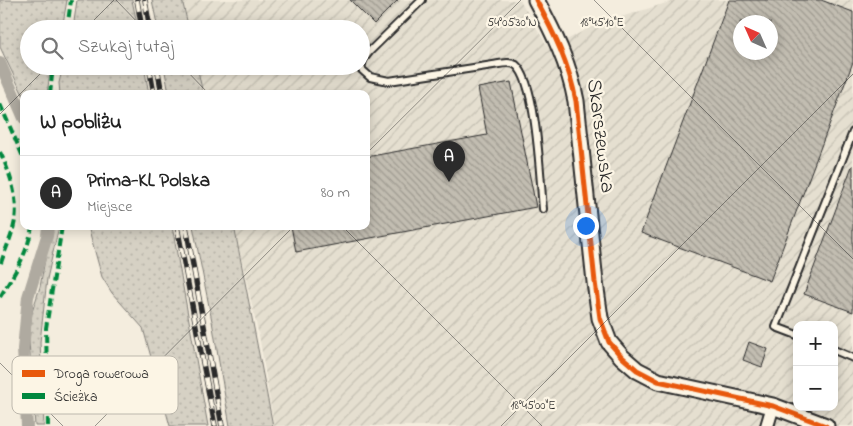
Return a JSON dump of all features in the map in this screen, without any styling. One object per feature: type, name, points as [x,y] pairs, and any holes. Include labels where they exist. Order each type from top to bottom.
[{"type":"street","name":"Skarszewska","points":[[536,0],[554,32],[571,74],[576,101],[594,282],[600,318],[610,342],[637,370],[658,381],[773,406],[826,426]]},
{"type":"street","points":[[766,426],[773,406]]},
{"type":"lane","points":[[370,50],[422,0]]},
{"type":"lane","points":[[368,75],[389,81],[508,63],[515,65],[525,78],[534,112],[543,209]]},
{"type":"lane","points":[[793,334],[776,327],[853,132]]},
{"type":"lane","points":[[838,352],[853,358]]},
{"type":"shaded area","points":[[0,0],[67,0],[64,20],[20,20],[20,75],[50,75],[48,90],[21,90],[0,47]]},
{"type":"shaded area","points":[[77,0],[132,0],[136,20],[74,20]]},
{"type":"shaded area","points":[[152,0],[182,0],[187,20],[156,20]]},
{"type":"shaded area","points":[[182,0],[520,0],[549,49],[595,25],[676,0],[853,0],[853,426],[274,426],[260,340],[235,230],[370,230],[370,90],[202,90],[199,75],[370,75],[370,20],[186,20]]},
{"type":"shaded area","points":[[61,75],[146,75],[148,90],[60,90]]},
{"type":"shaded area","points":[[166,75],[199,75],[202,90],[168,90]]},
{"type":"shaded area","points":[[50,230],[58,230],[47,279],[40,342],[41,356],[30,356],[29,341],[32,312],[40,287]]},
{"type":"shaded area","points":[[89,230],[173,230],[208,426],[170,426],[167,414],[178,414],[178,356],[151,356],[143,328],[112,293],[102,277]]},
{"type":"shaded area","points":[[194,230],[235,230],[273,426],[230,426]]},
{"type":"shaded area","points":[[34,414],[43,414],[44,426],[35,426]]},
{"type":"building","points":[[350,0],[398,0],[374,24]]},
{"type":"building","points":[[729,0],[821,0],[853,12],[853,62],[770,281],[641,233]]},
{"type":"building","points":[[511,82],[536,207],[296,252],[292,230],[370,230],[370,156],[487,135],[478,88]]},
{"type":"building","points":[[853,166],[853,312],[804,294]]},
{"type":"building","points":[[749,342],[768,349],[762,367],[743,360]]},
{"type":"waterway","points":[[0,63],[20,109]]},
{"type":"waterway","points":[[23,356],[28,297],[48,230]]},
{"type":"waterway","points":[[26,414],[27,426]]},
{"type":"railway","points":[[137,0],[140,20]]},
{"type":"railway","points":[[145,0],[148,20]]},
{"type":"railway","points":[[151,75],[153,90]]},
{"type":"railway","points":[[159,75],[161,90]]},
{"type":"railway","points":[[178,230],[215,426]]},
{"type":"railway","points":[[187,230],[222,426]]},
{"type":"marked path","points":[[68,20],[71,0]]},
{"type":"marked path","points":[[50,90],[52,75]]},
{"type":"marked path","points":[[0,104],[20,150]]},
{"type":"marked path","points":[[0,152],[13,187],[16,206],[13,230],[0,266]]},
{"type":"marked path","points":[[0,297],[24,255],[31,230]]},
{"type":"marked path","points":[[47,356],[46,328],[61,230]]},
{"type":"marked path","points":[[48,414],[48,426]]},
{"type":"cycle path","points":[[536,0],[560,49],[576,101],[595,282],[600,318],[609,342],[637,370],[658,381],[773,406],[826,426]]},
{"type":"place","name":"Prima-KL Polska","points":[[449,182]]}]
